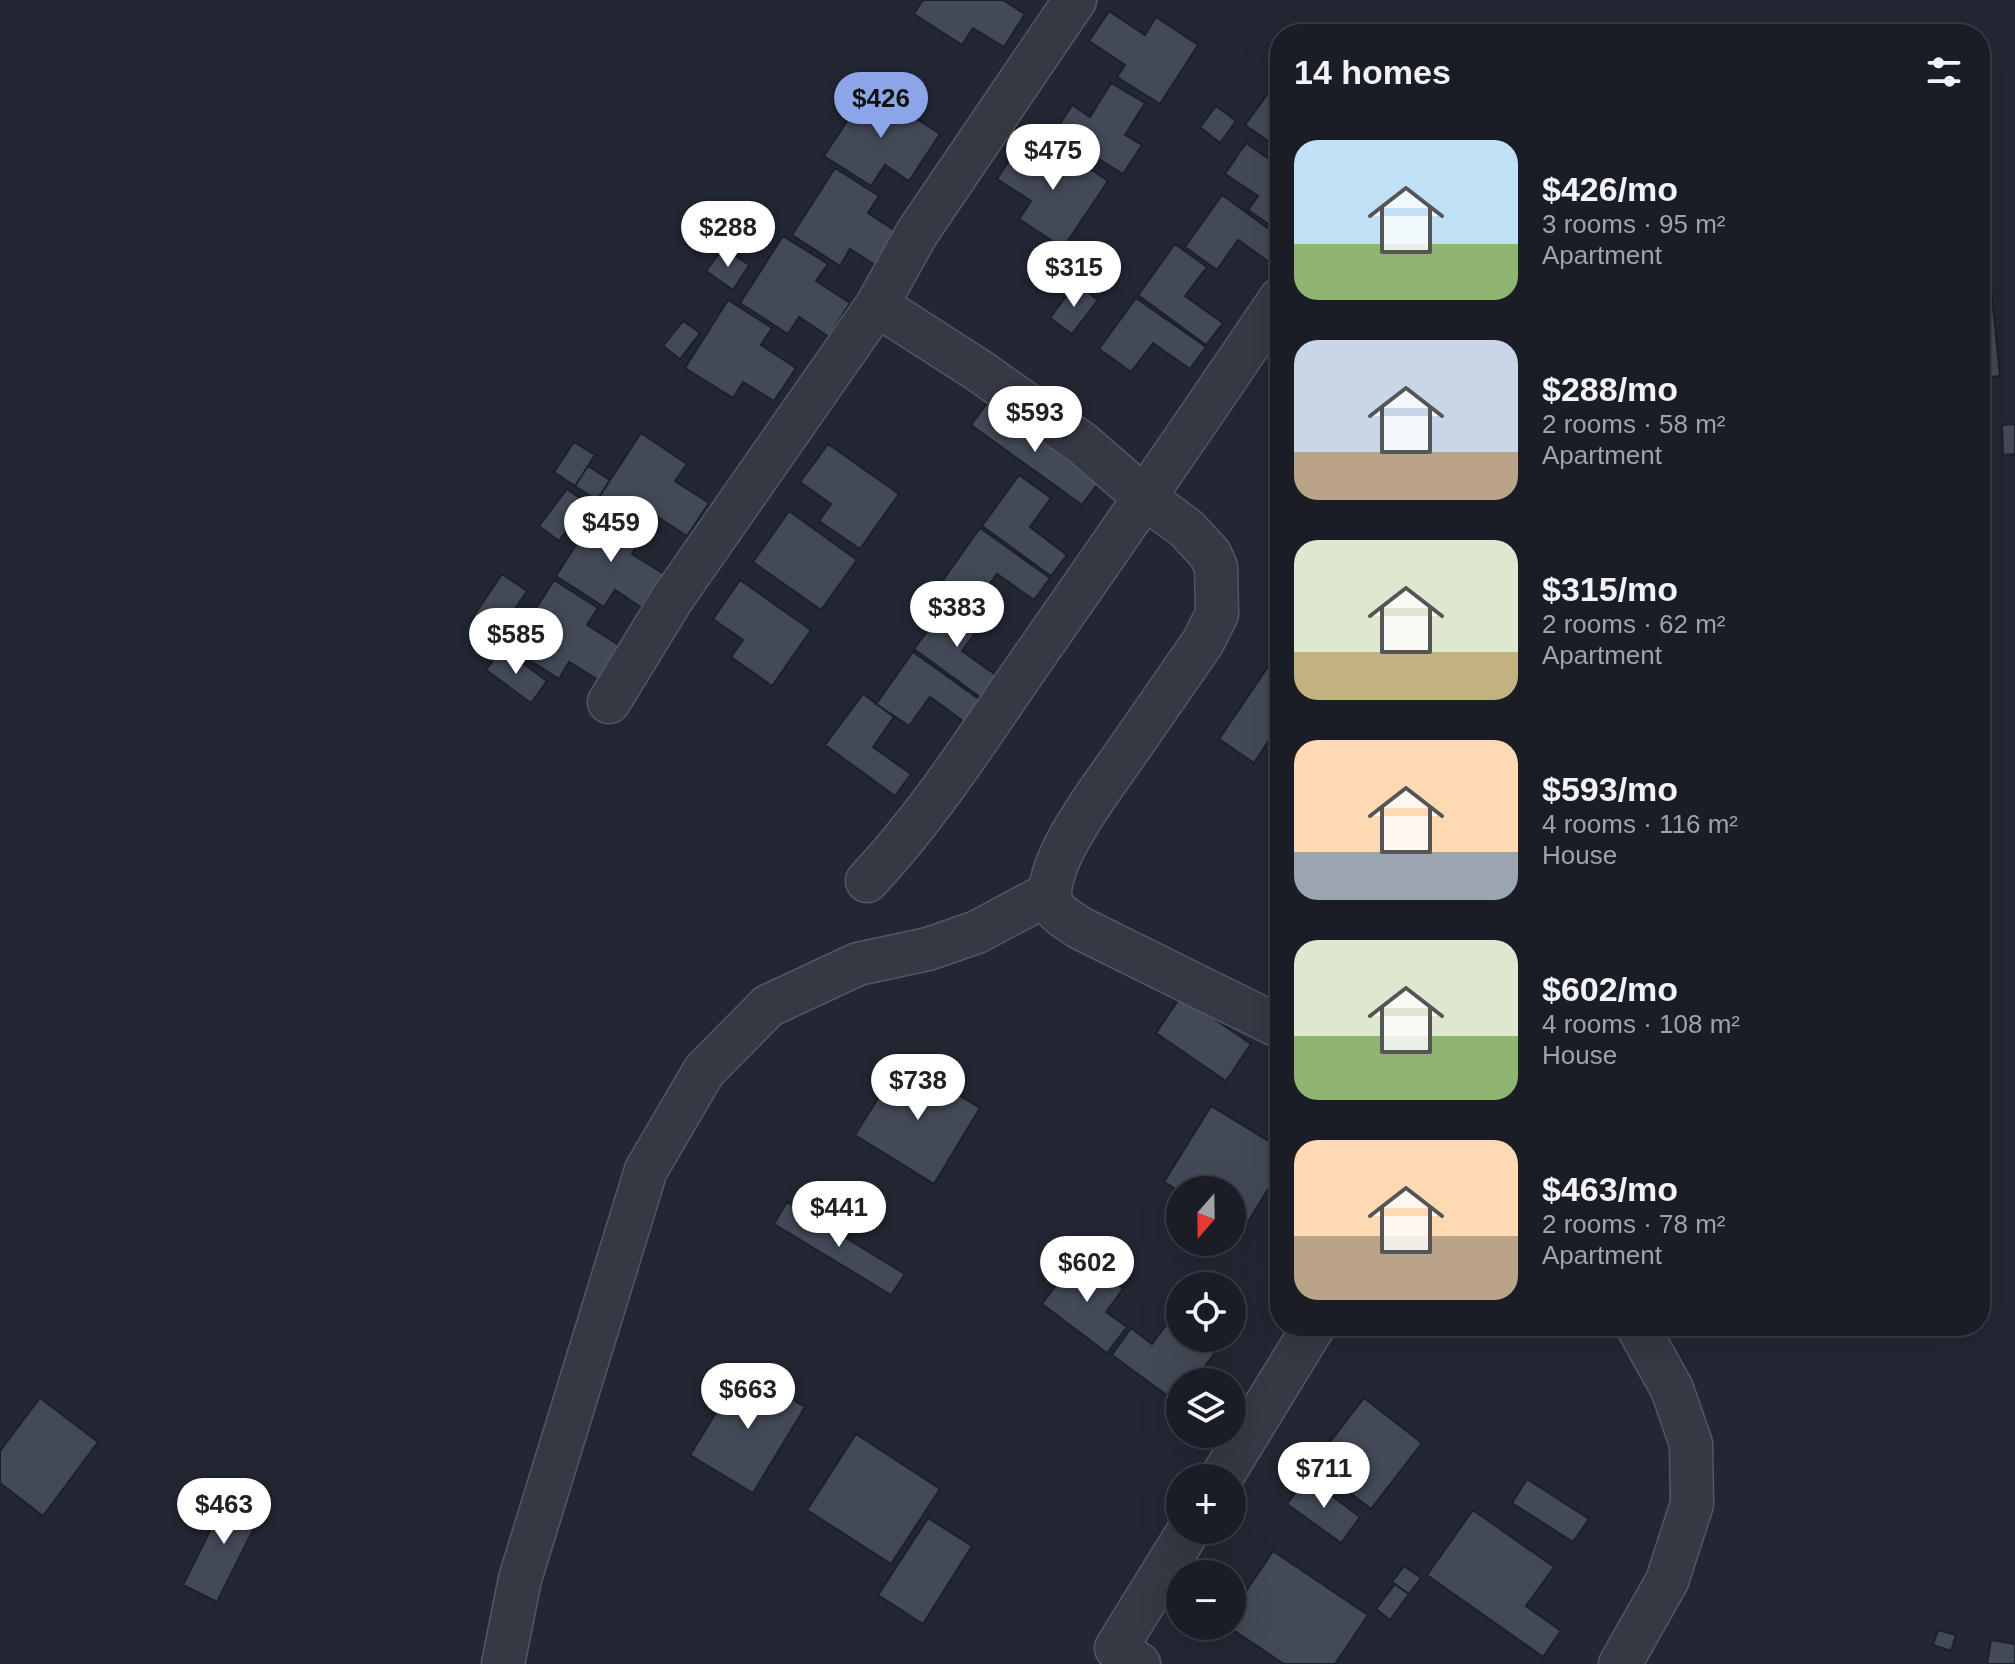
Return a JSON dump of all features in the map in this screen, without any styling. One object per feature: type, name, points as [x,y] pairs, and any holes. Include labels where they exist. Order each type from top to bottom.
[{"type":"street","points":[[609,702],[672,599],[877,305],[917,233],[1075,0]]},
{"type":"street","points":[[877,305],[978,370],[1083,444],[1145,498],[1187,529],[1210,554],[1216,567],[1217,614],[1203,642],[1077,824],[1058,865],[1050,893],[1058,914],[1080,928],[1270,1022]]},
{"type":"street","points":[[867,881],[936,798],[1270,314]]},
{"type":"street","points":[[503,1664],[520,1579],[646,1170],[704,1071],[768,1006],[858,964],[928,949],[977,932],[1050,893]]},
{"type":"street","points":[[1230,1464],[1308,1336]]},
{"type":"street","points":[[1620,1664],[1667,1581],[1692,1504],[1691,1444],[1672,1389],[1643,1336]]},
{"type":"street","points":[[1139,1664],[1116,1648],[1180,1544]]},
{"type":"building","points":[[923,0],[1003,0],[1025,14],[1004,47],[973,28],[962,45],[914,14]]},
{"type":"building","points":[[1109,11],[1145,35],[1156,17],[1198,45],[1160,104],[1117,77],[1125,65],[1089,41]]},
{"type":"building","points":[[1111,83],[1145,103],[1125,135],[1142,145],[1123,174],[1055,132],[1072,105],[1090,117]]},
{"type":"building","points":[[869,88],[940,134],[909,181],[885,165],[871,186],[824,156]]},
{"type":"building","points":[[1270,91],[1270,142],[1245,125]]},
{"type":"building","points":[[1216,106],[1236,121],[1220,143],[1200,127]]},
{"type":"building","points":[[1246,143],[1270,160],[1270,225],[1248,210],[1258,196],[1225,174]]},
{"type":"building","points":[[1019,145],[1050,166],[1061,149],[1108,181],[1063,248],[1019,219],[1031,201],[997,179]]},
{"type":"building","points":[[835,168],[879,196],[868,213],[903,236],[881,269],[850,249],[840,266],[792,235]]},
{"type":"building","points":[[1222,195],[1270,230],[1270,263],[1238,240],[1217,270],[1185,247]]},
{"type":"building","points":[[783,236],[828,264],[816,281],[850,303],[829,337],[799,317],[788,334],[740,303]]},
{"type":"building","points":[[1175,244],[1207,267],[1185,296],[1223,323],[1206,345],[1138,295]]},
{"type":"building","points":[[723,248],[749,265],[733,290],[706,271]]},
{"type":"building","points":[[1076,283],[1098,300],[1072,334],[1050,318]]},
{"type":"building","points":[[1990,287],[2000,376],[1990,377]]},
{"type":"building","points":[[1136,298],[1206,347],[1190,369],[1153,343],[1131,372],[1099,349]]},
{"type":"building","points":[[728,300],[772,328],[761,345],[796,368],[774,401],[743,382],[733,398],[685,368]]},
{"type":"building","points":[[683,321],[700,333],[680,359],[663,346]]},
{"type":"building","points":[[988,402],[1099,482],[1082,505],[971,425]]},
{"type":"building","points":[[2015,424],[2015,454],[2003,455],[2002,425]]},
{"type":"building","points":[[641,433],[687,464],[675,481],[709,503],[687,536],[656,516],[646,532],[597,500]]},
{"type":"building","points":[[574,442],[595,455],[575,486],[554,472]]},
{"type":"building","points":[[828,444],[899,494],[860,549],[819,521],[831,504],[800,482]]},
{"type":"building","points":[[588,466],[610,480],[597,500],[575,486]]},
{"type":"building","points":[[1019,475],[1051,498],[1030,527],[1067,555],[1051,576],[982,526]]},
{"type":"building","points":[[567,489],[587,503],[559,541],[539,526]]},
{"type":"building","points":[[599,509],[643,536],[632,554],[667,576],[645,610],[615,590],[604,607],[556,576]]},
{"type":"building","points":[[789,511],[857,560],[821,610],[753,562]]},
{"type":"building","points":[[980,528],[1050,578],[1034,600],[997,574],[976,602],[943,580]]},
{"type":"building","points":[[502,574],[527,591],[498,634],[473,617]]},
{"type":"building","points":[[554,580],[598,608],[587,625],[622,647],[600,681],[569,662],[559,679],[511,648]]},
{"type":"building","points":[[740,580],[811,630],[772,686],[731,657],[743,640],[713,619]]},
{"type":"building","points":[[952,598],[984,621],[962,651],[1000,678],[984,700],[914,649]]},
{"type":"building","points":[[502,648],[547,681],[531,703],[486,670]]},
{"type":"building","points":[[913,652],[983,702],[967,724],[930,697],[909,726],[876,704]]},
{"type":"building","points":[[1270,664],[1270,739],[1254,763],[1219,739]]},
{"type":"building","points":[[863,694],[894,717],[873,747],[911,774],[895,796],[825,745]]},
{"type":"building","points":[[1181,996],[1251,1044],[1226,1081],[1156,1033]]},
{"type":"building","points":[[902,1060],[980,1108],[934,1184],[855,1135]]},
{"type":"building","points":[[1211,1106],[1270,1142],[1270,1186],[1246,1225],[1246,1176],[1168,1176]]},
{"type":"building","points":[[787,1202],[905,1274],[891,1295],[774,1224]]},
{"type":"building","points":[[1078,1256],[1123,1289],[1106,1312],[1127,1327],[1107,1353],[1042,1304]]},
{"type":"building","points":[[1166,1325],[1166,1352],[1214,1354],[1204,1368],[1166,1368],[1166,1395],[1112,1355],[1131,1328],[1152,1344]]},
{"type":"building","points":[[743,1369],[805,1407],[753,1493],[690,1455]]},
{"type":"building","points":[[40,1398],[98,1442],[43,1516],[0,1483],[0,1451]]},
{"type":"building","points":[[1364,1398],[1422,1443],[1371,1509],[1313,1464]]},
{"type":"building","points":[[856,1434],[940,1489],[891,1564],[807,1510]]},
{"type":"building","points":[[1307,1477],[1360,1517],[1341,1543],[1287,1504]]},
{"type":"building","points":[[1527,1479],[1589,1519],[1573,1542],[1512,1503]]},
{"type":"building","points":[[230,1491],[264,1508],[217,1602],[183,1585]]},
{"type":"building","points":[[1473,1510],[1554,1567],[1526,1606],[1561,1631],[1543,1657],[1427,1575]]},
{"type":"building","points":[[928,1518],[972,1546],[923,1624],[878,1595]]},
{"type":"building","points":[[1273,1551],[1368,1615],[1335,1664],[1284,1664],[1246,1639],[1246,1591]]},
{"type":"building","points":[[1404,1566],[1421,1578],[1409,1594],[1392,1582]]},
{"type":"building","points":[[1395,1584],[1409,1594],[1390,1620],[1376,1609]]},
{"type":"building","points":[[1938,1630],[1956,1635],[1951,1651],[1933,1645]]},
{"type":"building","points":[[1991,1640],[2015,1644],[2015,1664],[1987,1664]]}]
